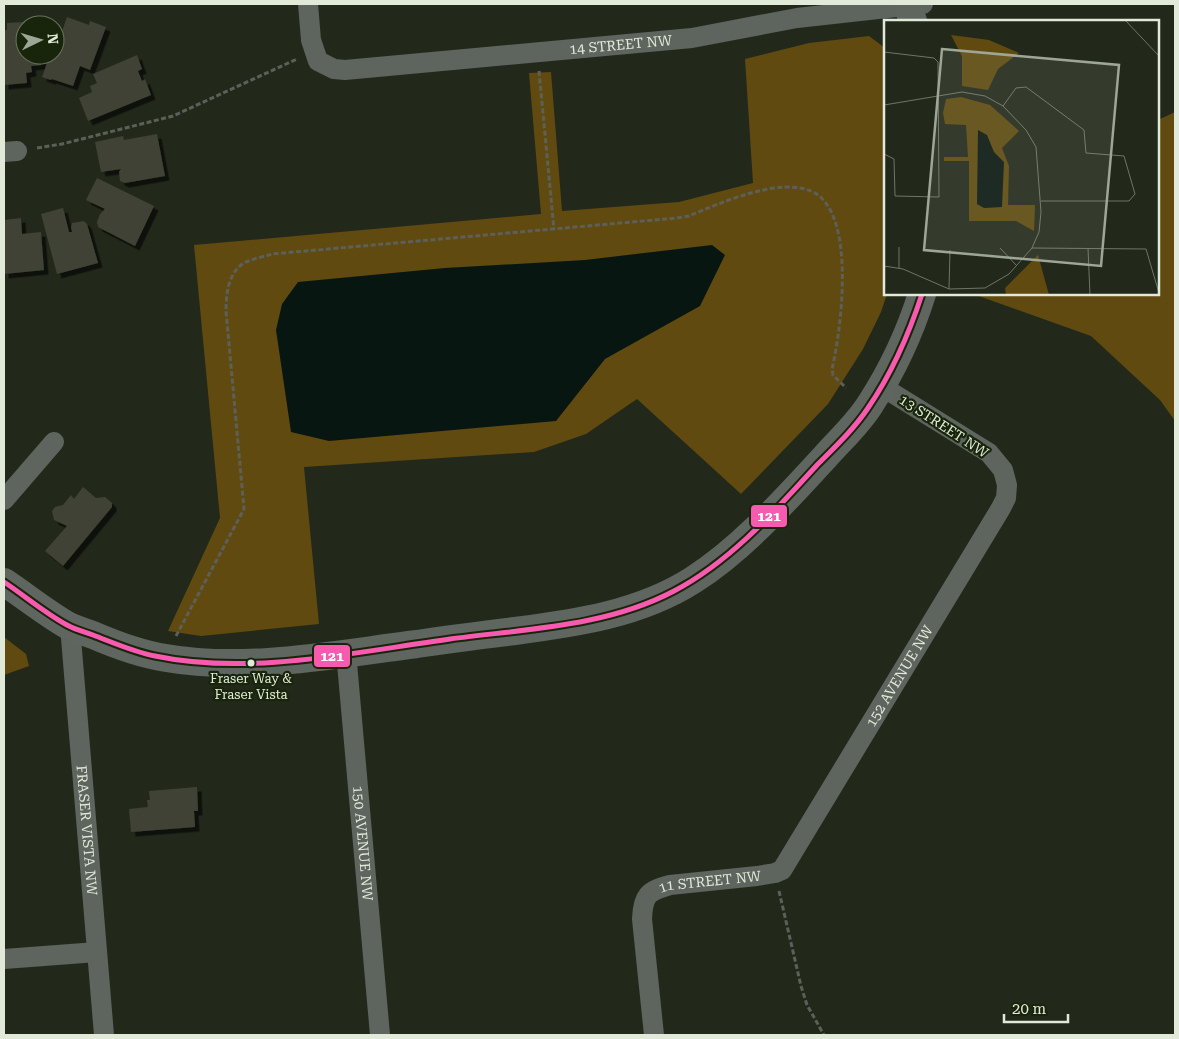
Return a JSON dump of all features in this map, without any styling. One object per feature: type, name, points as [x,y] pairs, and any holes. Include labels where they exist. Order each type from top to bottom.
[{"type":"street","points":[[308,4],[311,40],[316,57]]},
{"type":"street","name":"14 STREET NW","points":[[316,57],[334,69],[345,70],[692,38],[805,16],[913,8]]},
{"type":"street","points":[[4,582],[70,626],[116,645],[165,658],[210,662],[247,663],[346,652],[585,621],[632,609],[692,581],[722,558],[773,512],[848,432],[870,406],[881,386],[900,350],[922,295]]},
{"type":"street","name":"13 STREET NW","points":[[881,386],[989,453],[1003,470]]},
{"type":"street","points":[[4,500],[54,442]]},
{"type":"street","name":"152 AVENUE NW","points":[[775,873],[782,870],[787,862],[1001,508],[1006,498],[1003,470]]},
{"type":"street","name":"FRASER VISTA NW","points":[[70,626],[104,1035]]},
{"type":"street","name":"150 AVENUE NW","points":[[346,652],[380,1035]]},
{"type":"street","name":"11 STREET NW","points":[[654,1035],[642,919],[642,906],[647,895],[658,888],[670,885],[775,873]]},
{"type":"street","points":[[4,959],[97,952]]},
{"type":"path","points":[[537,53],[554,230]]},
{"type":"path","points":[[10,151],[62,144],[173,116],[284,64],[316,57]]},
{"type":"path","points":[[165,658],[244,509],[226,298],[229,283],[244,264],[272,254],[677,218],[689,216],[746,195],[779,188],[799,188],[814,192],[825,202],[832,215],[841,252],[843,292],[841,321],[832,369],[834,375],[846,388]]},
{"type":"path","points":[[775,873],[801,986],[807,1005],[824,1035]]},
{"type":"shaded area","points":[[869,36],[884,47],[884,295],[887,295],[881,312],[863,349],[828,404],[741,494],[637,399],[586,434],[534,452],[304,467],[319,624],[201,636],[168,631],[220,518],[194,245],[541,214],[529,73],[551,72],[562,211],[679,202],[753,183],[745,59],[809,43]]},
{"type":"shaded area","points":[[1175,112],[1175,421],[1160,400],[1091,336],[976,295],[1159,295],[1159,120]]},
{"type":"shaded area","points":[[712,245],[725,255],[700,306],[605,359],[556,421],[329,441],[291,432],[276,330],[282,304],[298,282],[445,268],[585,260]]},
{"type":"shaded area","points":[[4,637],[26,654],[29,666],[4,675]]},
{"type":"building","points":[[67,17],[89,25],[90,21],[106,27],[90,70],[80,66],[73,86],[42,77],[46,65],[65,65],[65,23]]},
{"type":"building","points":[[7,23],[15,23],[15,65],[41,65],[31,66],[32,72],[26,73],[27,83],[4,85],[4,30],[7,30]]},
{"type":"building","points":[[137,55],[142,69],[138,71],[142,81],[145,79],[151,95],[88,121],[79,98],[92,92],[90,86],[97,83],[93,74]]},
{"type":"building","points":[[157,134],[165,176],[125,183],[120,181],[119,172],[121,169],[101,172],[95,142],[123,136],[124,140]]},
{"type":"building","points":[[97,178],[154,206],[135,246],[98,227],[97,222],[100,214],[105,209],[86,200]]},
{"type":"building","points":[[63,208],[69,232],[72,232],[72,223],[84,221],[87,224],[98,263],[57,274],[41,214]]},
{"type":"building","points":[[21,218],[22,234],[41,232],[44,270],[4,274],[4,220]]},
{"type":"building","points":[[83,487],[96,498],[105,497],[112,503],[112,507],[63,566],[45,551],[67,526],[54,520],[52,511],[55,507],[63,505],[71,495],[74,499]]},
{"type":"building","points":[[197,787],[198,811],[194,811],[195,827],[131,832],[129,809],[148,807],[147,800],[150,800],[149,791]]},
{"type":"transit line","name":"121","points":[[4,582],[43,610],[77,630],[155,656],[191,662],[228,664],[265,663],[340,655],[564,625],[621,612],[648,603],[674,591],[714,565],[768,518],[844,438],[863,416],[885,381],[906,338],[922,295]]},
{"type":"place","name":"Fraser Way & Fraser Vista","points":[[251,663]]}]
